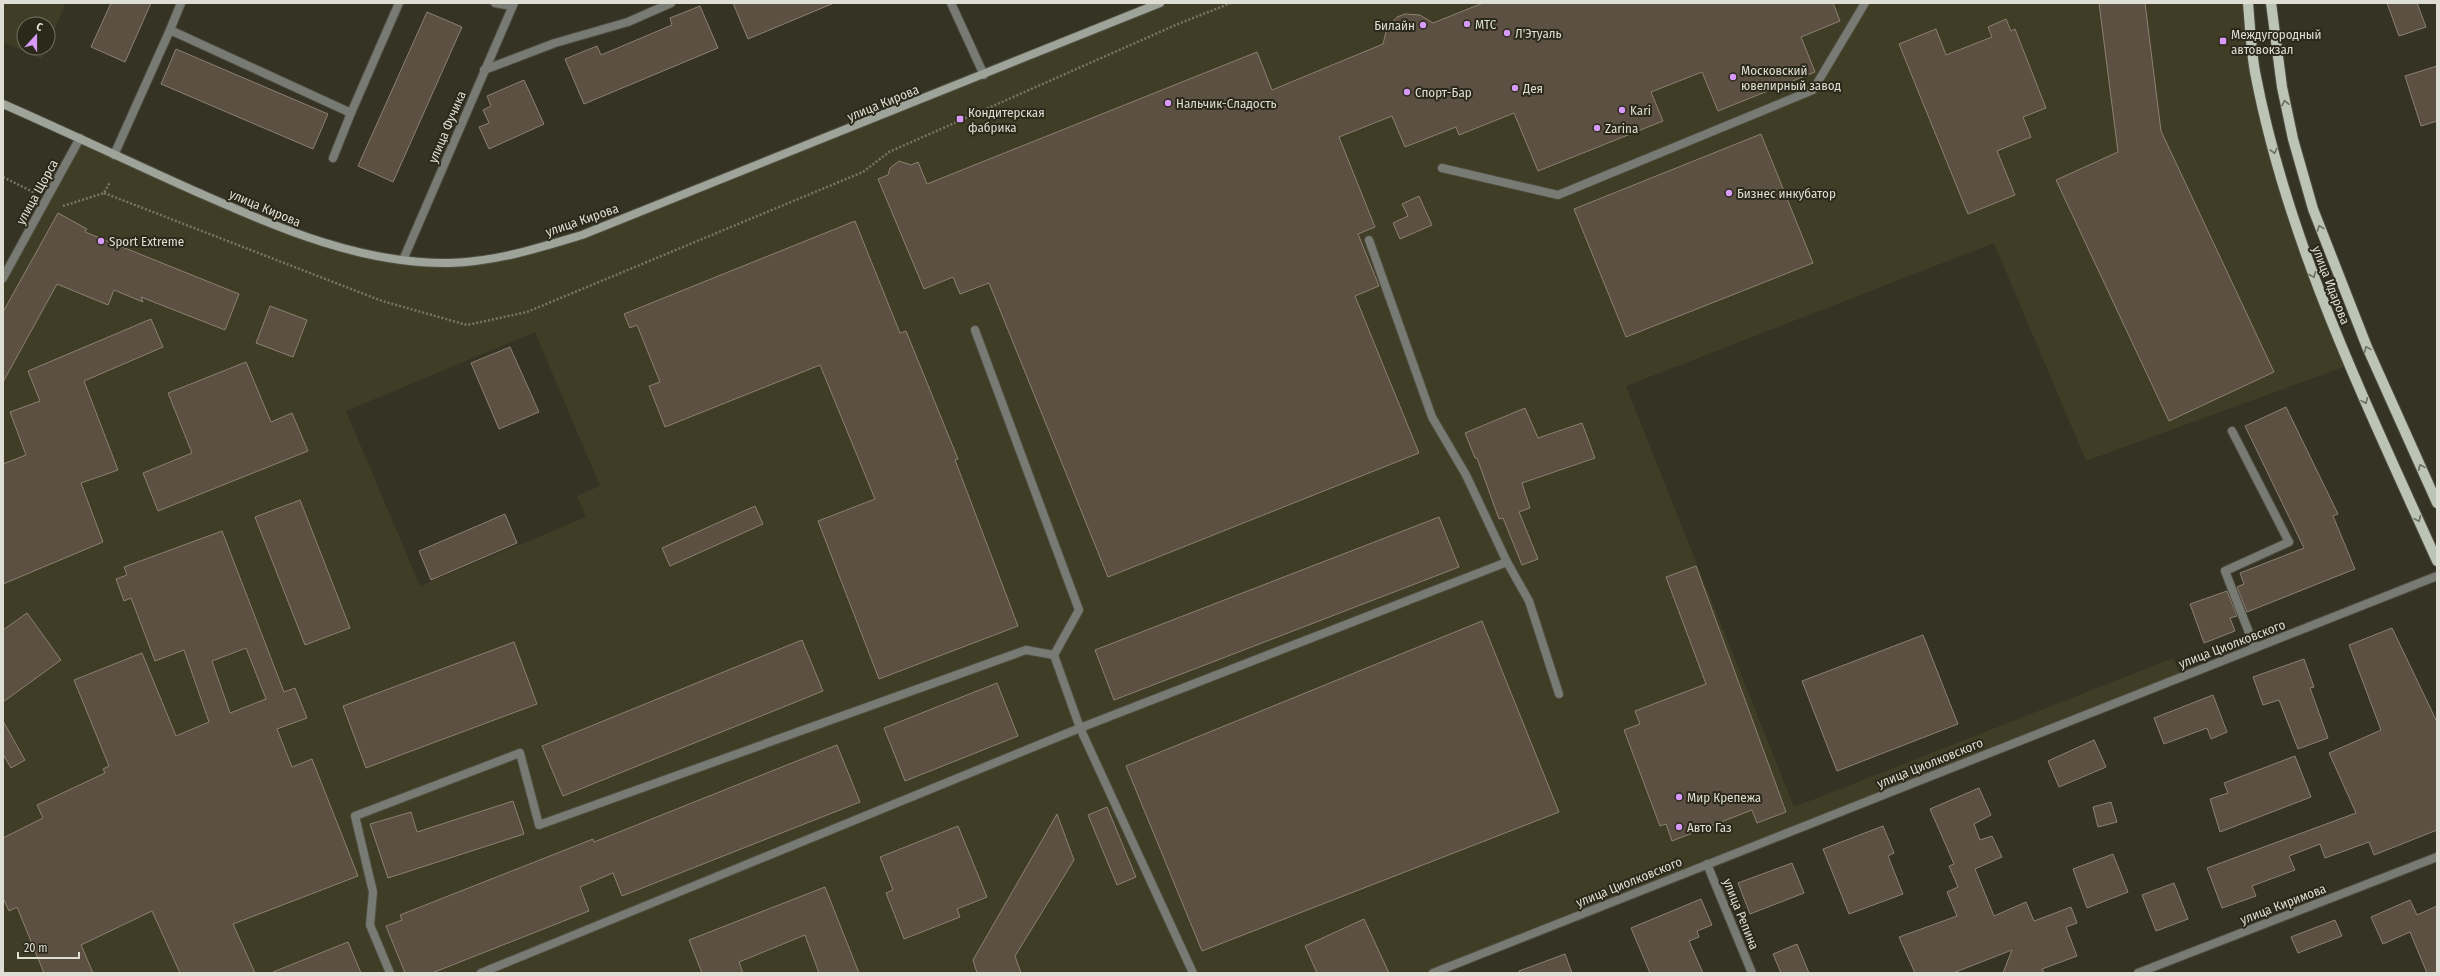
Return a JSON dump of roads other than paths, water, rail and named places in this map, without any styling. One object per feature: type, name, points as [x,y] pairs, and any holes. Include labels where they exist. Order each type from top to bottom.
[{"type":"main road","name":"улица Кирова","points":[[3,104],[287,232],[341,249],[403,260],[449,263],[484,260],[582,235],[984,75],[1160,3]]},
{"type":"main road","name":"улица Идарова","points":[[2248,3],[2255,71],[2284,193],[2308,262],[2349,365],[2437,562]]},
{"type":"main road","name":"улица Идарова","points":[[2270,3],[2282,87],[2292,139],[2313,209],[2336,274],[2437,503]]},
{"type":"street","points":[[114,155],[181,3]]},
{"type":"street","points":[[333,158],[399,3]]},
{"type":"street","points":[[495,3],[513,5]]},
{"type":"street","points":[[484,70],[555,43],[628,22],[671,3]]},
{"type":"street","points":[[951,3],[984,75]]},
{"type":"street","points":[[1442,168],[1558,195],[1814,90],[1865,3]]},
{"type":"street","name":"улица Фучика","points":[[403,260],[513,5]]},
{"type":"street","points":[[170,30],[351,113]]},
{"type":"street","name":"улица Щорса","points":[[3,278],[80,138]]},
{"type":"street","points":[[1369,240],[1432,417],[1466,475],[1506,562],[1528,601],[1559,694]]},
{"type":"street","points":[[974,330],[1079,610],[1054,655],[1080,728],[1193,973]]},
{"type":"street","points":[[2232,431],[2289,542],[2226,571],[2255,648]]},
{"type":"street","points":[[481,973],[1080,728],[1506,562]]},
{"type":"street","name":"улица Циолковского","points":[[1433,973],[2437,576]]},
{"type":"street","points":[[390,973],[370,925],[373,892],[355,816],[520,754],[539,825],[1026,650],[1054,655]]},
{"type":"street","name":"улица Киримова","points":[[2138,973],[2437,857]]},
{"type":"street","name":"улица Репина","points":[[1707,864],[1752,973]]},
{"type":"place","name":"МТС","points":[[1467,24]]},
{"type":"place","name":"Билайн","points":[[1423,25]]},
{"type":"place","name":"Л'Этуаль","points":[[1507,33]]},
{"type":"place","name":"Междугородный автовокзал","points":[[2223,41]]},
{"type":"place","name":"Московский ювелирный завод","points":[[1733,77]]},
{"type":"place","name":"Дея","points":[[1515,88]]},
{"type":"place","name":"Спорт-Бар","points":[[1407,92]]},
{"type":"place","name":"Нальчик-Сладость","points":[[1168,103]]},
{"type":"place","name":"Kari","points":[[1622,110]]},
{"type":"place","name":"Кондитерская фабрика","points":[[960,119]]},
{"type":"place","name":"Zarina","points":[[1597,128]]},
{"type":"place","name":"Бизнес инкубатор","points":[[1729,193]]},
{"type":"place","name":"Sport Extreme","points":[[101,241]]},
{"type":"place","name":"Мир Крепежа","points":[[1679,797]]},
{"type":"place","name":"Авто Газ","points":[[1679,827]]}]
